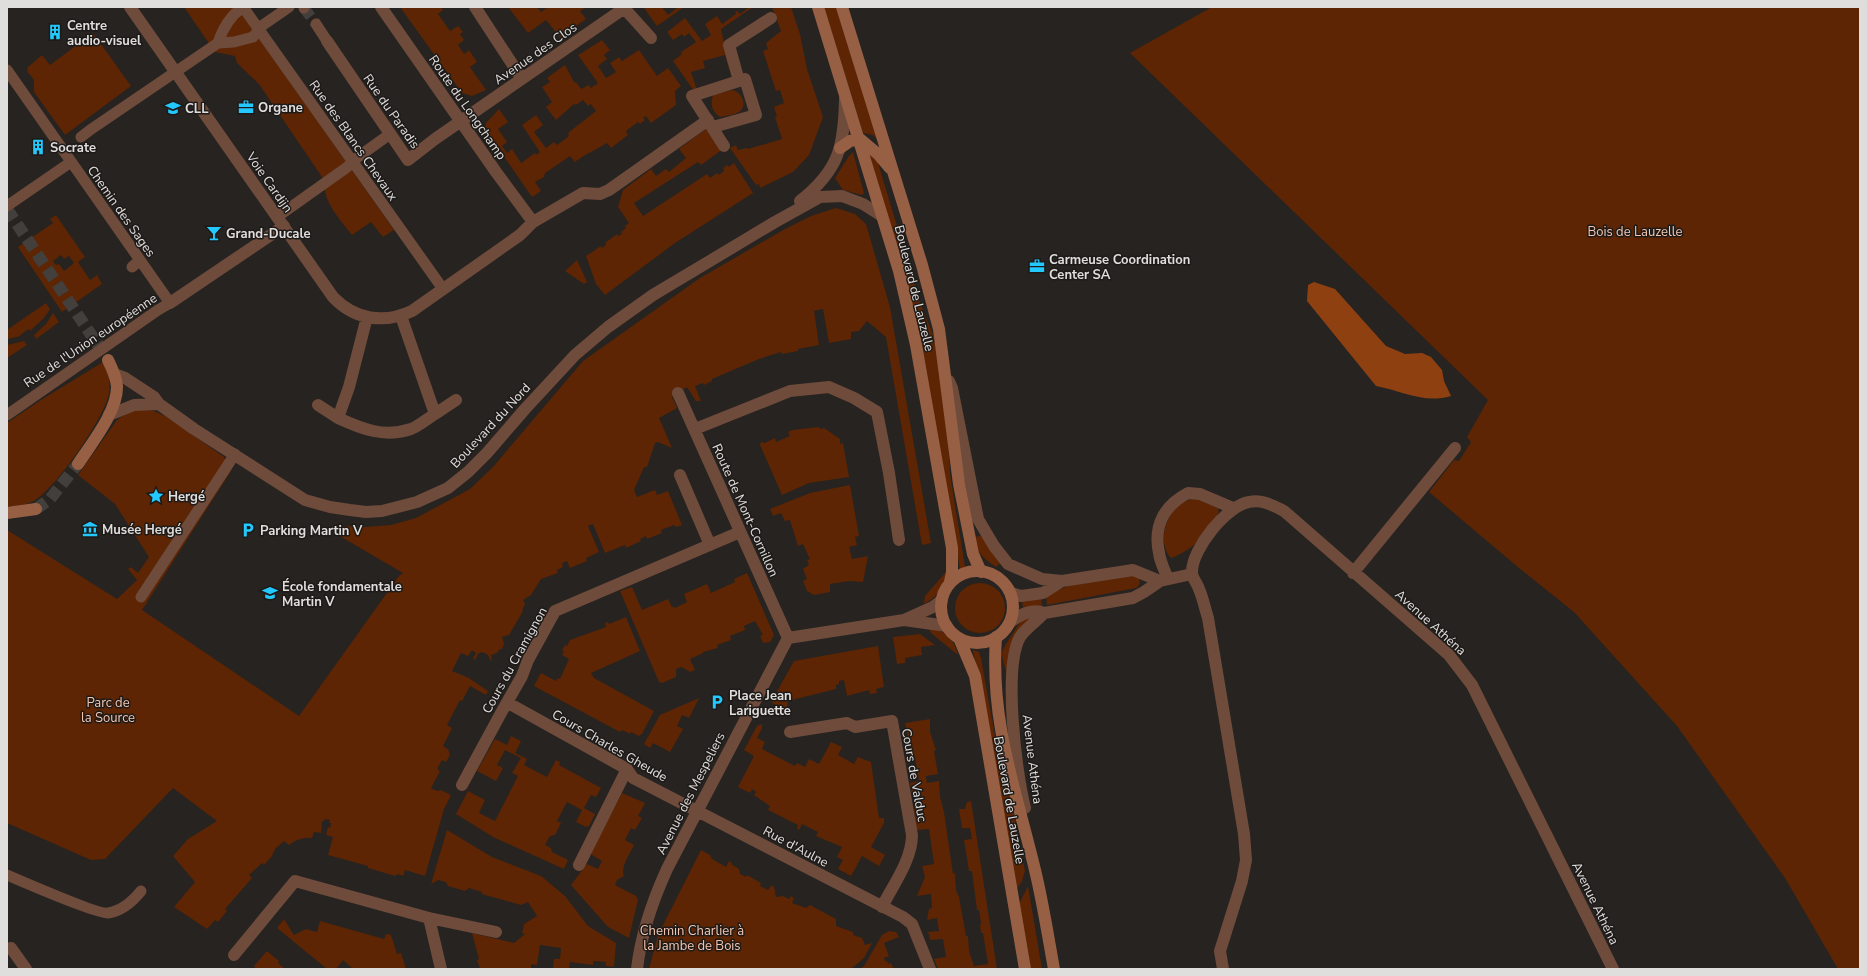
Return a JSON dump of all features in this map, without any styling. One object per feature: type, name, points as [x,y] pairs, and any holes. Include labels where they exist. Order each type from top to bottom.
[{"type":"main road","name":"Boulevard de Lauzelle","points":[[818,7],[860,139],[899,271],[916,345],[952,548],[952,572],[950,582]]},
{"type":"main road","name":"Boulevard de Lauzelle","points":[[842,7],[894,171],[939,329],[959,484],[973,554],[981,572]]},
{"type":"main road","points":[[840,148],[850,142],[860,139],[879,155],[894,171]]},
{"type":"main road","points":[[78,464],[109,414],[117,388],[114,374],[108,360]]},
{"type":"main road","points":[[7,513],[36,509]]},
{"type":"main road","points":[[981,572],[993,574],[1000,578],[1011,593],[1013,612],[1010,622],[1004,631],[996,637],[978,643],[959,638],[947,626],[942,614],[942,600],[950,582],[963,573],[981,572]]},
{"type":"main road","name":"Boulevard de Lauzelle","points":[[996,637],[996,681],[1001,734],[1012,786],[1035,870],[1054,969]]},
{"type":"main road","name":"Boulevard de Lauzelle","points":[[959,638],[975,676],[1025,969]]},
{"type":"street","name":"Voie Cardijn","points":[[130,7],[336,300],[347,309],[367,317],[384,319],[401,316],[412,311],[520,235],[533,222],[583,193],[600,194],[609,190],[710,124],[756,115],[745,80],[739,81]]},
{"type":"street","points":[[218,42],[222,31],[233,14],[243,7]]},
{"type":"street","name":"Rue des Blancs Chevaux","points":[[243,7],[352,163],[443,289]]},
{"type":"street","points":[[82,137],[218,42],[234,42],[253,37],[259,30],[289,7]]},
{"type":"street","name":"Route du Longchamp","points":[[381,7],[460,121],[533,222]]},
{"type":"street","points":[[475,7],[522,79]]},
{"type":"street","points":[[624,7],[651,38]]},
{"type":"street","name":"Avenue des Clos","points":[[460,121],[624,7]]},
{"type":"street","points":[[724,146],[692,96],[739,81],[729,45],[771,18]]},
{"type":"street","name":"Rue du Paradis","points":[[316,24],[326,41],[408,160],[460,121]]},
{"type":"street","name":"Chemin des Sages","points":[[8,74],[71,162],[136,264],[170,303]]},
{"type":"street","name":"Boulevard du Nord","points":[[775,222],[817,188],[835,164],[840,148],[844,117],[845,92]]},
{"type":"street","points":[[170,303],[280,222],[390,134]]},
{"type":"street","points":[[7,206],[71,162]]},
{"type":"street","name":"Boulevard du Nord","points":[[114,374],[125,378],[154,397],[159,404],[295,494],[315,504],[366,512],[382,511],[417,502],[448,488],[468,472],[575,355],[608,327],[653,295],[775,222],[820,197],[842,196],[863,204],[882,216]]},
{"type":"street","name":"Rue de l'Union européenne","points":[[7,415],[170,303]]},
{"type":"street","points":[[401,316],[435,414]]},
{"type":"street","points":[[338,418],[349,387],[367,317]]},
{"type":"street","points":[[945,372],[952,388],[978,519],[994,546],[1008,564],[1042,579],[1062,581],[1133,570],[1164,580]]},
{"type":"street","points":[[695,429],[790,391],[829,387],[854,398],[876,412],[899,540]]},
{"type":"street","name":"Route de Mont-Cornillon","points":[[678,392],[788,638]]},
{"type":"street","points":[[318,405],[338,418],[362,430],[378,433],[411,429],[456,400]]},
{"type":"street","points":[[109,414],[134,405],[159,404]]},
{"type":"street","points":[[1353,572],[1455,448]]},
{"type":"street","points":[[141,597],[235,454]]},
{"type":"street","points":[[680,476],[710,545]]},
{"type":"street","points":[[1164,580],[1158,552],[1158,534],[1162,516],[1170,505],[1188,493],[1200,494],[1233,508]]},
{"type":"street","name":"Avenue Athéna","points":[[1192,574],[1193,562],[1197,552],[1233,508],[1249,502],[1267,502],[1284,511],[1449,654],[1472,685],[1613,969]]},
{"type":"street","name":"Cours du Cramignon","points":[[462,785],[501,713],[508,703],[522,676],[528,660],[555,611],[740,532]]},
{"type":"street","points":[[1010,622],[1023,614],[1040,612],[1044,614],[1133,598],[1164,580],[1192,574],[1200,589],[1208,618],[1244,834],[1246,860],[1242,881],[1220,951],[1223,969]]},
{"type":"street","points":[[1011,593],[1021,596],[1043,593],[1062,581]]},
{"type":"street","points":[[788,638],[867,627],[904,620],[933,607],[942,600]]},
{"type":"street","name":"Avenue Athéna","points":[[1035,870],[1036,848],[1021,794],[1017,761],[1011,670],[1014,652],[1020,638],[1044,614]]},
{"type":"street","points":[[904,620],[947,626]]},
{"type":"street","name":"Avenue des Mespeliers","points":[[638,964],[643,932],[652,901],[788,638]]},
{"type":"street","name":"Cours Charles Gheude","points":[[508,703],[627,769],[633,778],[698,811]]},
{"type":"street","name":"Cours de Valduc","points":[[790,732],[847,723],[855,727],[892,721],[912,834],[912,844],[882,907]]},
{"type":"street","points":[[579,864],[627,769]]},
{"type":"street","name":"Rue d'Aulne","points":[[698,811],[903,917],[912,924],[930,969]]},
{"type":"street","points":[[7,875],[46,892],[107,914],[121,909],[135,899],[141,891]]},
{"type":"street","points":[[234,955],[295,881],[429,918],[496,932]]},
{"type":"street","points":[[429,918],[441,969]]},
{"type":"street","points":[[9,947],[26,969]]},
{"type":"green space","points":[[184,7],[237,7],[394,230],[383,237],[371,222],[352,235],[329,203],[324,188],[324,180],[259,84],[237,63],[235,56],[215,52]]},
{"type":"green space","points":[[400,7],[441,7],[443,10],[438,14],[450,31],[458,26],[463,32],[460,34],[464,40],[458,45],[464,54],[469,50],[477,62],[470,67],[486,90],[472,96],[462,93]]},
{"type":"green space","points":[[508,7],[537,7],[541,12],[548,7],[586,7],[580,11],[586,19],[560,37],[546,20],[528,33]]},
{"type":"green space","points":[[662,7],[668,15],[678,7],[684,7],[657,26],[644,8]]},
{"type":"green space","points":[[747,7],[753,7],[721,29],[731,75],[725,55],[703,61],[705,68],[691,72],[697,90],[694,91],[673,61],[682,54],[681,52],[696,42],[689,33],[684,37],[682,34],[673,40],[667,32],[685,18],[702,41],[711,35],[705,24],[717,16],[722,24],[736,14],[735,12],[737,11],[740,14],[748,8]]},
{"type":"green space","points":[[772,7],[791,7],[800,34],[807,69],[823,117],[809,155],[793,172],[760,188],[759,184],[756,185],[730,148],[736,145],[738,150],[748,149],[782,139],[775,117],[777,116],[774,107],[784,103],[780,90],[776,91],[763,51],[768,49],[766,43],[781,31]]},
{"type":"green space","points":[[824,7],[837,7],[878,140],[873,135],[863,133]]},
{"type":"green space","name":"Bois de Lauzelle","points":[[1212,7],[1860,7],[1860,969],[1838,969],[1785,878],[1677,726],[1574,612],[1429,492],[1454,460],[1459,461],[1471,442],[1467,437],[1488,400],[1130,53]]},
{"type":"green space","points":[[93,33],[131,86],[65,135],[34,92],[34,80],[27,71],[28,67],[42,55],[50,65]]},
{"type":"green space","points":[[602,40],[610,50],[604,55],[607,59],[598,66],[606,78],[616,72],[610,63],[619,57],[622,61],[639,50],[657,76],[668,68],[681,86],[675,91],[676,105],[651,123],[646,116],[643,118],[645,120],[640,124],[638,122],[626,131],[628,135],[611,148],[607,143],[575,162],[570,156],[545,173],[544,177],[535,182],[541,191],[532,197],[485,129],[486,123],[499,109],[508,122],[498,129],[507,142],[502,146],[507,153],[512,149],[521,163],[535,153],[536,155],[540,152],[522,125],[536,115],[543,125],[534,132],[546,148],[554,142],[557,145],[568,137],[569,132],[596,111],[591,104],[588,106],[583,100],[576,105],[574,104],[556,120],[546,107],[552,102],[542,87],[550,82],[547,78],[565,65],[574,82],[577,83],[581,89],[589,85],[591,88],[598,83],[578,55]]},
{"type":"green space","points":[[732,90],[738,93],[743,99],[744,102],[742,109],[735,114],[720,117],[712,108],[713,95]]},
{"type":"green space","points":[[706,129],[723,149],[701,165],[698,162],[634,203],[643,216],[707,174],[710,178],[717,173],[719,175],[724,171],[723,168],[727,165],[729,167],[734,163],[753,193],[675,243],[605,295],[596,284],[586,256],[601,246],[602,248],[606,245],[605,243],[617,234],[618,236],[622,234],[621,232],[629,223],[618,207],[623,190],[651,169],[656,176],[666,169],[669,172],[686,158],[679,149]]},
{"type":"green space","points":[[867,151],[876,156],[920,303],[934,337],[947,418],[950,474],[965,567],[960,569],[952,522]]},
{"type":"green space","points":[[853,152],[864,193],[862,195],[843,190],[835,178]]},
{"type":"green space","name":"Parc de la Source","points":[[836,208],[855,214],[866,224],[890,307],[931,543],[922,545],[886,337],[867,321],[859,331],[851,332],[851,339],[829,343],[823,309],[814,311],[819,345],[782,354],[781,352],[759,359],[712,379],[712,381],[704,385],[703,383],[695,386],[701,401],[696,401],[687,387],[672,397],[677,408],[659,418],[672,448],[658,442],[655,443],[647,467],[644,467],[634,490],[637,497],[655,490],[657,495],[668,491],[682,525],[676,527],[674,525],[661,530],[662,533],[647,539],[646,536],[640,539],[641,541],[626,548],[625,545],[605,553],[593,524],[588,526],[599,552],[586,558],[587,561],[570,568],[567,561],[562,563],[563,567],[557,570],[558,573],[541,579],[531,595],[523,600],[525,604],[522,610],[523,611],[509,635],[502,637],[504,644],[502,649],[491,655],[492,661],[488,655],[482,652],[478,654],[475,660],[473,658],[476,653],[472,650],[468,656],[461,653],[452,671],[469,678],[488,691],[486,695],[470,686],[462,701],[460,700],[447,725],[452,728],[443,746],[448,749],[450,755],[446,762],[442,760],[437,769],[440,771],[431,788],[437,791],[441,790],[451,795],[444,809],[425,876],[405,870],[403,876],[398,874],[395,876],[368,868],[368,866],[328,855],[333,837],[326,835],[328,827],[330,828],[331,823],[329,823],[330,820],[325,819],[322,821],[321,833],[314,832],[312,838],[300,839],[289,845],[284,841],[275,849],[272,856],[264,865],[262,863],[249,875],[252,878],[225,909],[227,911],[218,922],[215,920],[207,929],[174,907],[195,882],[173,856],[188,839],[217,821],[173,788],[105,859],[91,860],[7,823],[7,530],[117,599],[137,580],[128,569],[131,567],[138,573],[149,557],[115,504],[78,475],[117,420],[127,413],[139,409],[154,411],[167,417],[224,457],[231,471],[142,610],[299,716],[399,576],[403,573],[338,535],[342,526],[366,527],[391,525],[416,518],[470,489],[493,467],[583,361],[700,278],[785,229],[811,216]]},
{"type":"green space","points":[[56,215],[85,257],[78,262],[90,280],[97,275],[102,284],[62,312],[18,247],[53,223],[50,219]],"holes":[[[61,255],[64,259],[69,256],[74,263],[64,271],[59,264],[56,265],[53,261]]]},
{"type":"green space","points":[[577,260],[587,282],[584,284],[565,271]]},
{"type":"green space","points":[[46,303],[50,309],[44,318],[30,331],[29,329],[20,335],[21,336],[7,339],[7,330]]},
{"type":"green space","points":[[53,313],[59,322],[36,339],[34,335],[46,324]]},
{"type":"green space","points":[[24,341],[27,345],[7,358],[7,345]]},
{"type":"green space","points":[[103,362],[109,378],[109,394],[98,420],[78,452],[54,482],[34,501],[27,504],[7,506],[7,423]]},
{"type":"green space","points":[[819,427],[820,429],[824,428],[840,439],[840,444],[843,443],[849,477],[809,483],[782,495],[760,445],[761,442],[765,443],[775,438],[776,442],[790,436],[788,432],[792,430]]},
{"type":"green space","points":[[850,485],[859,536],[855,537],[857,545],[849,547],[852,559],[868,556],[863,582],[849,581],[830,584],[830,592],[814,595],[807,591],[803,581],[807,579],[803,569],[809,565],[807,560],[810,559],[803,544],[798,546],[790,520],[785,521],[781,513],[773,516],[770,509],[810,493]]},
{"type":"green space","points":[[1191,499],[1204,499],[1218,508],[1218,515],[1215,523],[1202,538],[1185,551],[1171,558],[1165,546],[1164,532],[1166,524],[1173,511],[1178,506]]},
{"type":"green space","points":[[983,535],[1002,562],[996,567],[981,555],[972,538]]},
{"type":"green space","points":[[747,573],[774,635],[770,642],[763,643],[760,636],[763,635],[755,621],[744,626],[745,630],[730,636],[731,640],[717,645],[718,648],[703,652],[690,659],[695,670],[690,672],[682,667],[676,669],[676,677],[662,683],[659,682],[620,591],[632,587],[642,610],[668,599],[672,607],[675,608],[687,602],[684,594],[707,584],[711,593],[735,582],[734,579]]},
{"type":"green space","points":[[945,573],[945,583],[940,592],[924,604],[925,596]]},
{"type":"green space","points":[[1131,574],[1139,578],[1140,581],[1136,588],[1047,605],[1046,595],[1071,585]]},
{"type":"green space","points":[[980,583],[989,585],[1000,594],[1005,608],[1003,617],[994,628],[980,633],[971,631],[960,622],[955,608],[957,599],[966,588]]},
{"type":"green space","points":[[1041,597],[1042,606],[1023,608],[1022,601]]},
{"type":"green space","points":[[1039,616],[1028,625],[1007,675],[1002,656],[1005,646],[1021,620]]},
{"type":"green space","points":[[626,617],[640,651],[591,673],[594,678],[654,711],[642,734],[639,736],[622,730],[620,732],[534,686],[541,673],[556,681],[558,678],[560,679],[569,659],[562,655],[564,651],[562,650],[565,645],[567,646],[570,640],[606,627],[605,623],[608,622],[609,624]]},
{"type":"green space","points":[[929,629],[935,629],[948,636],[952,640],[958,655],[931,633]]},
{"type":"green space","points":[[920,634],[935,645],[921,647],[922,655],[905,658],[905,663],[897,664],[893,637]]},
{"type":"green space","points":[[878,646],[884,687],[876,689],[877,693],[870,694],[869,690],[847,696],[844,680],[839,681],[839,684],[836,685],[836,689],[788,701],[787,708],[781,709],[771,702],[794,661]]},
{"type":"green space","points":[[973,650],[979,652],[981,658],[996,742],[1013,809],[1025,871],[1022,881],[1016,890]]},
{"type":"green space","points":[[699,698],[689,718],[682,715],[677,726],[683,729],[670,752],[653,743],[650,748],[644,744],[660,715]]},
{"type":"green space","points":[[930,719],[930,732],[936,750],[934,751],[938,774],[926,776],[927,783],[939,781],[940,797],[944,812],[953,874],[955,873],[956,890],[959,897],[966,936],[968,936],[969,951],[974,966],[988,964],[983,933],[981,933],[979,910],[977,910],[972,871],[969,871],[964,840],[972,839],[970,828],[962,828],[959,809],[965,809],[967,802],[971,801],[997,969],[938,969],[934,959],[946,957],[943,939],[930,940],[927,932],[939,931],[937,918],[927,920],[929,909],[932,908],[931,894],[917,896],[925,877],[922,866],[934,864],[929,829],[916,830],[914,808],[923,806],[921,794],[912,796],[910,783],[919,781],[915,757],[912,755],[905,723]]},
{"type":"green space","points":[[762,724],[762,728],[757,738],[765,742],[762,749],[795,766],[797,763],[805,767],[809,759],[819,764],[831,742],[842,747],[838,755],[854,764],[858,757],[871,762],[879,818],[884,818],[884,823],[871,847],[885,855],[879,866],[862,856],[851,876],[838,869],[843,860],[837,857],[842,847],[816,836],[818,832],[802,824],[799,830],[797,829],[798,825],[768,810],[770,806],[754,795],[756,792],[752,789],[750,793],[738,787],[754,756],[744,750],[757,726]]},
{"type":"green space","points":[[511,736],[521,741],[515,753],[527,759],[524,765],[547,777],[556,760],[560,762],[559,765],[601,788],[596,797],[591,795],[584,808],[595,814],[589,826],[586,827],[576,822],[582,810],[567,802],[557,821],[561,823],[555,835],[550,836],[545,845],[551,848],[552,852],[568,860],[564,869],[493,837],[456,814],[468,791],[485,800],[479,813],[495,821],[518,776],[512,773],[521,758],[505,750],[497,765],[503,768],[496,781],[477,771],[495,739],[507,745]]},
{"type":"green space","points":[[622,793],[645,803],[638,816],[642,818],[635,830],[631,828],[625,840],[634,845],[624,865],[624,876],[617,880],[615,885],[636,896],[638,900],[629,938],[608,927],[571,885],[587,864],[598,869],[602,861],[592,855],[592,850]]},
{"type":"green space","points":[[447,830],[492,857],[541,876],[565,896],[588,926],[616,943],[614,967],[606,966],[606,962],[593,961],[593,965],[570,962],[569,969],[553,969],[554,959],[560,959],[561,948],[540,945],[537,965],[531,964],[531,969],[480,969],[472,933],[514,943],[525,934],[522,933],[524,924],[537,916],[528,902],[521,905],[482,894],[482,892],[469,888],[465,891],[448,886],[446,882],[438,880],[431,884]]},
{"type":"green space","name":"Chemin Charlier à la Jambe de Bois","points":[[701,850],[710,855],[712,859],[726,867],[729,861],[739,869],[740,874],[746,877],[747,875],[761,883],[760,886],[768,890],[771,886],[774,886],[776,897],[783,896],[789,899],[791,896],[794,898],[792,903],[806,908],[810,905],[836,919],[836,926],[853,932],[853,935],[862,938],[865,945],[872,943],[864,958],[851,969],[649,969],[658,935]]},
{"type":"green space","points":[[1028,886],[1042,969],[1029,969],[1018,906]]},
{"type":"green space","points":[[284,919],[294,935],[306,929],[317,932],[320,921],[384,939],[386,934],[391,935],[397,954],[401,953],[406,969],[353,969],[343,960],[336,969],[327,969],[277,928]]},
{"type":"green space","points":[[889,931],[896,932],[899,937],[884,943],[889,956],[884,958],[885,961],[887,961],[888,964],[891,963],[894,969],[860,969],[864,966],[882,935]]},
{"type":"green space","points":[[267,951],[279,961],[278,963],[285,969],[256,969],[254,966]]},
{"type":"shaded area","points":[[1314,282],[1335,289],[1386,346],[1405,354],[1422,353],[1431,357],[1442,370],[1444,381],[1451,396],[1431,399],[1422,398],[1376,386],[1307,301],[1308,285]]},
{"type":"tunnel","points":[[304,8],[316,24]]},
{"type":"tunnel","points":[[7,209],[108,360]]},
{"type":"tunnel","points":[[36,509],[50,499],[78,464]]},
{"type":"place","name":"Centre audio-visuel","points":[[55,32]]},
{"type":"place","name":"Organe","points":[[246,107]]},
{"type":"place","name":"CLL","points":[[173,108]]},
{"type":"place","name":"Socrate","points":[[38,147]]},
{"type":"place","name":"Grand-Ducale","points":[[214,233]]},
{"type":"place","name":"Carmeuse Coordination Center SA","points":[[1037,266]]},
{"type":"place","name":"Hergé","points":[[156,496]]},
{"type":"place","name":"Musée Hergé","points":[[90,529]]},
{"type":"place","name":"Parking Martin V","points":[[248,530]]},
{"type":"place","name":"École fondamentale Martin V","points":[[270,593]]},
{"type":"place","name":"Place Jean Lariguette","points":[[717,702]]}]
